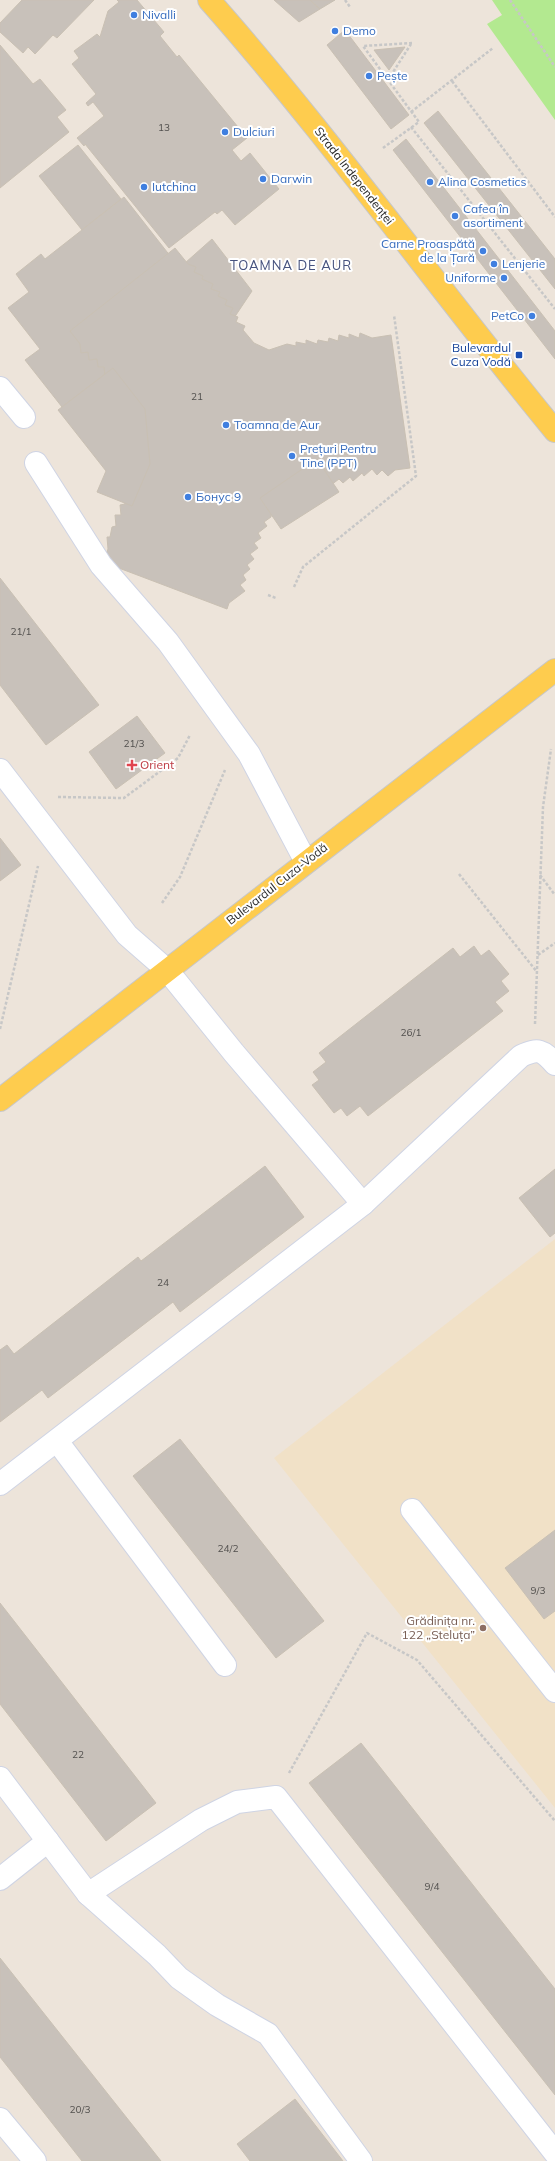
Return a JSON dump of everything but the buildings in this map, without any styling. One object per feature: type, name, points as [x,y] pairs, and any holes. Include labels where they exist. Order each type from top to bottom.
[{"type":"main road","name":"Strada Independenței","points":[[209,0],[266,64],[507,372],[555,431]]},
{"type":"main road","name":"Bulevardul Cuza-Vodă","points":[[0,1100],[555,670]]},
{"type":"lane","points":[[0,388],[24,417]]},
{"type":"lane","points":[[36,463],[101,565],[168,642],[250,754],[306,862]]},
{"type":"lane","points":[[0,770],[127,935],[167,970],[234,1053],[363,1204]]},
{"type":"lane","points":[[0,1484],[363,1204],[521,1056],[534,1050],[545,1053],[555,1064]]},
{"type":"lane","points":[[57,1441],[225,1665]]},
{"type":"lane","points":[[412,1510],[555,1691]]},
{"type":"lane","points":[[0,1778],[88,1894],[157,1955],[179,1978],[217,2005],[268,2034],[361,2161]]},
{"type":"lane","points":[[88,1894],[201,1820],[237,1802],[276,1797],[555,2153]]},
{"type":"lane","points":[[0,1879],[48,1841]]},
{"type":"lane","points":[[0,2119],[35,2161]]},
{"type":"path","points":[[345,0],[350,7]]},
{"type":"path","points":[[510,0],[555,66]]},
{"type":"path","points":[[383,148],[419,122],[362,46],[412,43],[388,80]]},
{"type":"path","points":[[412,112],[493,48]]},
{"type":"path","points":[[452,81],[555,217]]},
{"type":"path","points":[[411,128],[555,309]]},
{"type":"path","points":[[294,586],[303,567],[416,476],[394,315]]},
{"type":"path","points":[[268,595],[276,598]]},
{"type":"path","points":[[50,797],[124,798],[178,758],[190,735]]},
{"type":"path","points":[[162,903],[180,877],[213,795],[239,739]]},
{"type":"path","points":[[534,1050],[543,807],[551,749]]},
{"type":"path","points":[[0,1029],[46,830]]},
{"type":"path","points":[[459,874],[537,972]]},
{"type":"path","points":[[540,874],[555,895]]},
{"type":"path","points":[[538,956],[555,943]]},
{"type":"path","points":[[276,1797],[366,1633],[417,1660],[555,1821]]},
{"type":"shaded area","name":"Grădinița nr. 122 „Steluța”","points":[[555,1239],[555,1808],[274,1458]]},
{"type":"green space","points":[[492,0],[555,0],[555,120],[487,24],[502,15]]},
{"type":"place","name":"Nivalli","points":[[134,15]]},
{"type":"place","name":"Demo","points":[[335,31]]},
{"type":"place","name":"Pește","points":[[369,76]]},
{"type":"place","name":"Dulciuri","points":[[225,132]]},
{"type":"place","name":"Darwin","points":[[263,179]]},
{"type":"place","name":"Alina Cosmetics","points":[[430,182]]},
{"type":"place","name":"Iutchina","points":[[144,187]]},
{"type":"place","name":"Cafea în asortiment","points":[[455,216]]},
{"type":"place","name":"Carne Proaspătă de la Țară","points":[[483,251]]},
{"type":"place","name":"Lenjerie","points":[[494,264]]},
{"type":"place","name":"Uniforme","points":[[504,278]]},
{"type":"place","name":"PetCo","points":[[532,316]]},
{"type":"place","name":"Bulevardul Cuza Vodă","points":[[519,355]]},
{"type":"place","name":"Toamna de Aur","points":[[226,425]]},
{"type":"place","name":"Prețuri Pentru Tine (PPT)","points":[[292,456]]},
{"type":"place","name":"Бонус 9","points":[[188,497]]},
{"type":"place","name":"Orient","points":[[132,765]]},
{"type":"place","name":"Grădinița nr. 122 „Steluța”","points":[[483,1628]]},
{"type":"district","name":"TOAMNA DE AUR","points":[[291,265]]}]
